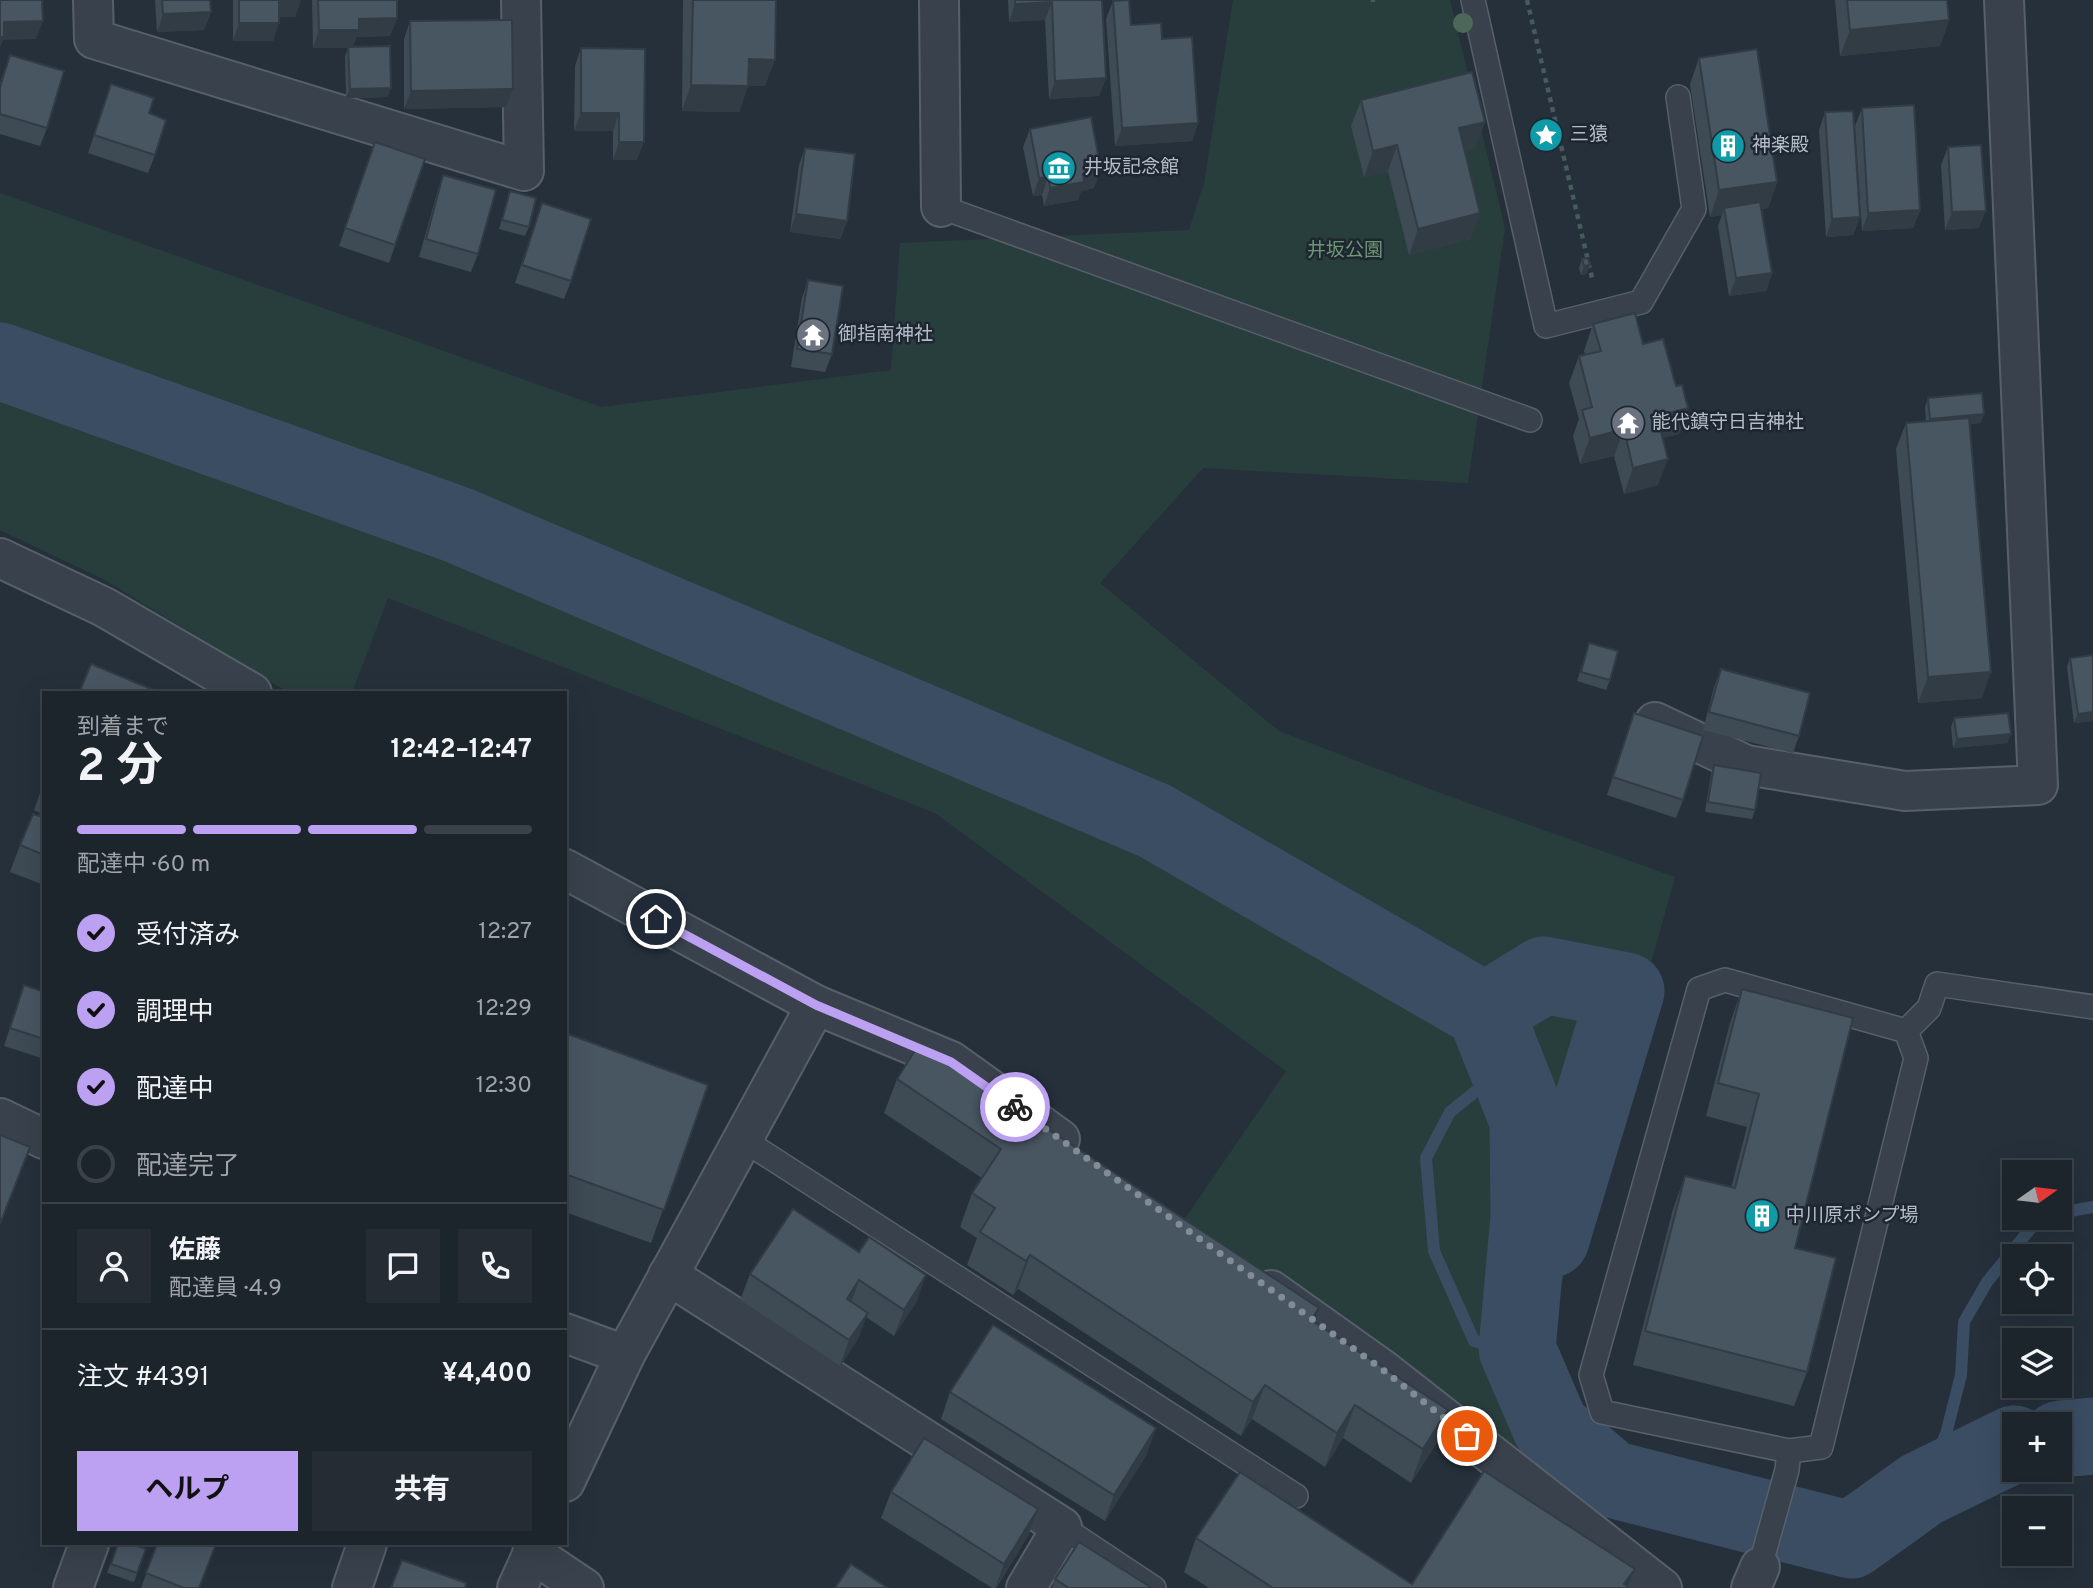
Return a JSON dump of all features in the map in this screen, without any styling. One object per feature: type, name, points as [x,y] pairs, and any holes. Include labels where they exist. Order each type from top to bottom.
[{"type":"street","points":[[93,0],[94,39],[524,171],[521,0]]},
{"type":"street","points":[[939,0],[941,207]]},
{"type":"street","points":[[1646,719],[1746,765],[1905,791],[2038,785],[2004,0]]},
{"type":"street","points":[[0,558],[104,607],[249,691]]},
{"type":"street","points":[[567,870],[816,1005],[951,1062],[1087,1158]]},
{"type":"street","points":[[567,1478],[625,1355],[816,1005]]},
{"type":"street","points":[[0,1118],[42,1138]]},
{"type":"street","points":[[1245,1272],[1382,1369],[1662,1588]]},
{"type":"street","points":[[668,1275],[1062,1527],[1026,1588]]},
{"type":"street","points":[[567,1334],[625,1355]]},
{"type":"street","points":[[74,1588],[89,1545]]},
{"type":"street","points":[[352,1588],[368,1545]]},
{"type":"street","points":[[517,1588],[535,1548],[584,1588]]},
{"type":"lane","points":[[1473,0],[1546,326],[1642,302],[1694,209],[1678,97]]},
{"type":"lane","points":[[941,207],[1530,420]]},
{"type":"lane","points":[[1725,980],[1906,1031],[1916,1058],[1821,1447],[1788,1461],[1602,1412],[1591,1375],[1699,989],[1725,980]]},
{"type":"lane","points":[[1906,1031],[1929,1008],[1937,984],[2093,1007]]},
{"type":"lane","points":[[742,1139],[1296,1496]]},
{"type":"lane","points":[[1755,1577],[1788,1461]]},
{"type":"lane","points":[[1062,1527],[1154,1588]]},
{"type":"path","points":[[1527,0],[1600,313]]},
{"type":"green space","name":"井坂公園","points":[[1233,0],[1450,0],[1505,228],[1468,483],[1203,468],[1100,583],[1279,731],[1443,794],[1675,877],[1510,1470],[1184,1220],[1286,1071],[935,813],[388,598],[353,691],[286,691],[105,580],[0,530],[0,193],[601,407],[891,370],[900,243],[1189,230],[1204,183]]},
{"type":"building","points":[[0,0],[42,0],[43,21],[4,22],[4,37],[0,37]]},
{"type":"building","points":[[162,0],[210,0],[211,12],[163,14]]},
{"type":"building","points":[[239,0],[279,0],[279,23],[239,23]]},
{"type":"building","points":[[318,0],[397,0],[397,18],[359,19],[359,30],[319,30]]},
{"type":"building","points":[[693,0],[776,0],[775,60],[749,59],[748,86],[691,85]]},
{"type":"building","points":[[1015,0],[1102,0],[1106,78],[1055,81],[1052,2],[1015,4]]},
{"type":"building","points":[[1129,0],[1131,25],[1161,23],[1162,39],[1192,37],[1198,123],[1122,128],[1113,1]]},
{"type":"building","points":[[1847,0],[1947,0],[1949,20],[1850,30]]},
{"type":"building","points":[[512,20],[513,89],[411,91],[410,21]]},
{"type":"building","points":[[390,46],[391,88],[350,89],[348,47]]},
{"type":"building","points":[[581,48],[645,49],[644,142],[619,142],[619,113],[581,113]]},
{"type":"building","name":"神楽殿","points":[[1757,49],[1777,182],[1719,190],[1699,58]]},
{"type":"building","points":[[10,55],[64,71],[47,128],[0,114],[0,87]]},
{"type":"building","points":[[1472,72],[1485,122],[1459,128],[1480,213],[1418,229],[1397,145],[1373,151],[1361,100]]},
{"type":"building","points":[[111,84],[154,98],[149,113],[166,120],[155,155],[94,135]]},
{"type":"building","points":[[1914,105],[1920,210],[1868,213],[1862,108]]},
{"type":"building","points":[[1853,111],[1860,217],[1832,219],[1825,112]]},
{"type":"building","name":"井坂記念館","points":[[1091,117],[1101,170],[1083,174],[1084,182],[1050,188],[1048,177],[1039,178],[1030,129]]},
{"type":"building","points":[[375,142],[425,159],[395,245],[345,228]]},
{"type":"building","points":[[1981,145],[1986,211],[1952,212],[1948,147]]},
{"type":"building","points":[[805,148],[855,154],[847,221],[796,214]]},
{"type":"building","points":[[443,175],[496,190],[478,254],[426,239]]},
{"type":"building","points":[[510,191],[536,198],[529,227],[502,220]]},
{"type":"building","points":[[1760,202],[1772,273],[1736,278],[1724,208]]},
{"type":"building","points":[[542,203],[591,219],[571,281],[522,265]]},
{"type":"building","points":[[1588,258],[1590,265],[1584,266],[1582,259]]},
{"type":"building","name":"御指南神社","points":[[808,280],[843,286],[832,354],[797,349]]},
{"type":"building","name":"能代鎮守日吉神社","points":[[1635,313],[1643,344],[1663,339],[1676,386],[1682,385],[1688,408],[1657,416],[1668,459],[1633,468],[1624,429],[1590,438],[1582,410],[1592,407],[1579,356],[1601,351],[1593,324]]},
{"type":"building","points":[[1982,393],[1984,414],[1930,419],[1928,398]]},
{"type":"building","points":[[1969,418],[1991,672],[1928,677],[1906,423]]},
{"type":"building","points":[[1589,643],[1618,651],[1610,680],[1581,672]]},
{"type":"building","points":[[2093,655],[2093,712],[2078,714],[2070,658]]},
{"type":"building","points":[[91,664],[156,691],[80,691]]},
{"type":"building","points":[[1721,669],[1810,693],[1799,736],[1709,712]]},
{"type":"building","points":[[1634,713],[1703,736],[1683,800],[1613,777]]},
{"type":"building","points":[[2008,713],[2011,734],[1957,739],[1954,718]]},
{"type":"building","points":[[1714,765],[1761,773],[1755,810],[1708,802]]},
{"type":"building","points":[[42,809],[42,854],[20,845],[33,814],[39,816]]},
{"type":"building","points":[[24,985],[42,991],[42,1038],[10,1028]]},
{"type":"building","name":"中川原ポンプ場","points":[[1742,989],[1853,1018],[1795,1248],[1836,1258],[1807,1372],[1645,1331],[1685,1176],[1735,1188],[1759,1094],[1718,1083]]},
{"type":"building","points":[[567,1034],[708,1085],[664,1210],[567,1175]]},
{"type":"building","points":[[919,1044],[1319,1308],[1311,1320],[1448,1410],[1423,1449],[1355,1405],[1337,1433],[1265,1385],[1253,1402],[1030,1255],[1026,1261],[980,1232],[995,1208],[972,1193],[1001,1149],[897,1079]]},
{"type":"building","points":[[0,1135],[30,1147],[0,1224]]},
{"type":"building","points":[[793,1209],[859,1252],[869,1237],[926,1275],[904,1310],[859,1280],[847,1299],[868,1313],[849,1340],[750,1274]]},
{"type":"building","points":[[993,1325],[1156,1428],[1114,1495],[950,1392]]},
{"type":"building","points":[[924,1438],[1038,1509],[1004,1564],[891,1492]]},
{"type":"building","points":[[1484,1471],[1635,1569],[1624,1584],[1630,1588],[1273,1588],[1196,1538],[1240,1472],[1412,1584]]},
{"type":"building","points":[[1079,1542],[1152,1588],[1069,1588],[1055,1579]]},
{"type":"building","points":[[118,1545],[134,1545],[146,1549],[137,1573],[111,1564]]},
{"type":"building","points":[[157,1545],[216,1545],[199,1588],[184,1588],[146,1573]]},
{"type":"building","points":[[402,1560],[466,1583],[465,1588],[391,1588]]},
{"type":"building","points":[[851,1564],[888,1588],[835,1588]]},
{"type":"waterway","points":[[0,361],[458,525],[1155,821],[1485,1011],[1528,1120],[1529,1217],[1517,1349],[1551,1428],[1611,1479],[1851,1540],[1922,1489],[2002,1450]]},
{"type":"waterway","points":[[1485,1011],[1544,975],[1626,991],[1551,1239]]},
{"type":"waterway","points":[[1507,1066],[1450,1112],[1426,1158],[1434,1251],[1474,1341],[1517,1349]]},
{"type":"waterway","points":[[2072,1211],[2093,1207]]},
{"type":"waterway","points":[[1922,1489],[1946,1434],[1961,1375],[1964,1322],[1987,1282],[2029,1230]]},
{"type":"waterway","points":[[2072,1438],[2093,1436]]},
{"type":"way so far","points":[[1015,1107],[1382,1369],[1467,1436]]},
{"type":"place","name":"三猿","points":[[1546,135]]},
{"type":"place","name":"神楽殿","points":[[1728,146]]},
{"type":"place","name":"井坂記念館","points":[[1059,168]]},
{"type":"place","name":"御指南神社","points":[[813,335]]},
{"type":"place","name":"能代鎮守日吉神社","points":[[1628,423]]},
{"type":"place","name":"中川原ポンプ場","points":[[1762,1216]]},
{"type":"route","points":[[656,919],[816,1005],[951,1062],[1015,1107]]}]
